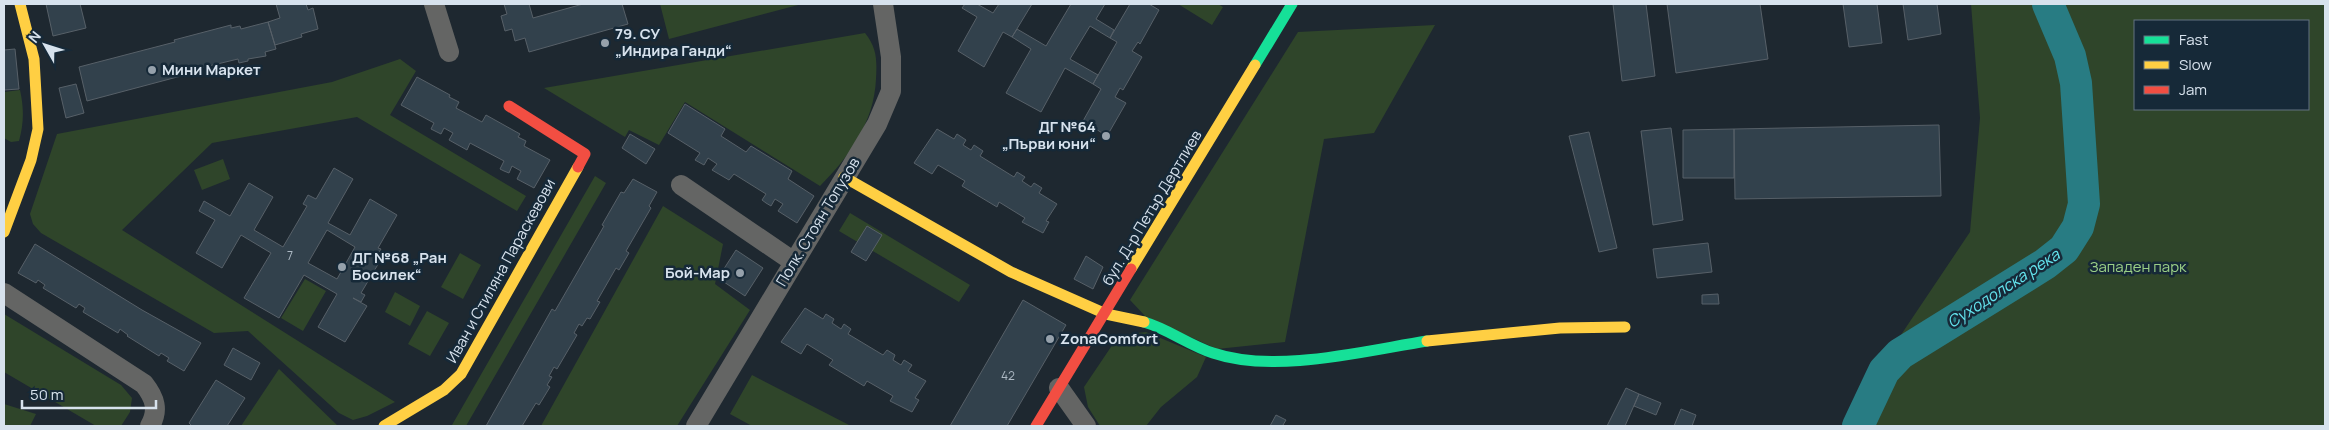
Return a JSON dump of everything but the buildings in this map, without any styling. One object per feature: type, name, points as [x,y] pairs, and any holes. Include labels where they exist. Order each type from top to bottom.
[{"type":"street","points":[[4,232],[31,160],[38,129],[34,58],[20,4]]},
{"type":"street","points":[[434,4],[447,45]]},
{"type":"street","name":"Полк. Стоян Топузов","points":[[696,426],[877,124],[891,91],[891,57],[883,4]]},
{"type":"street","name":"бул. Д-р Петър Дертлиев","points":[[1036,426],[1106,314],[1292,4]]},
{"type":"street","name":"Иван и Стиляна Параскевови","points":[[384,426],[414,406],[440,393],[461,374],[585,154],[509,106]]},
{"type":"street","points":[[844,177],[1011,272],[1106,314],[1146,322],[1213,353],[1234,358],[1283,363],[1446,338],[1560,328],[1625,326]]},
{"type":"street","points":[[681,185],[794,262]]},
{"type":"street","points":[[4,293],[144,384],[155,400],[155,417],[150,426]]},
{"type":"street","points":[[1060,388],[1086,426]]},
{"type":"green space","points":[[660,4],[802,4],[669,39]]},
{"type":"green space","points":[[1178,4],[1218,4],[1223,7],[1212,25]]},
{"type":"green space","name":"Западен парк","points":[[1971,4],[2325,4],[2325,426],[1846,426],[1870,381],[1970,232],[1980,118]]},
{"type":"green space","points":[[1435,25],[1374,133],[1324,139],[1285,342],[1217,349],[1146,317],[1130,300],[1298,32]]},
{"type":"green space","points":[[865,33],[872,44],[876,60],[876,79],[871,110],[859,137],[841,163],[820,186],[685,102],[659,145],[629,130],[625,137],[544,88]]},
{"type":"green space","points":[[400,59],[416,71],[390,115],[526,196],[517,211],[357,117],[212,143],[122,230],[395,402],[367,416],[353,420],[339,413],[248,331],[214,333],[41,233],[33,224],[30,214],[57,134],[332,82]]},
{"type":"green space","points":[[20,90],[23,109],[22,128],[19,141],[11,142],[4,138],[4,92]]},
{"type":"green space","points":[[223,159],[230,179],[202,190],[194,170]]},
{"type":"green space","points":[[595,176],[606,183],[466,426],[452,425]]},
{"type":"green space","points":[[663,206],[723,244],[715,284],[750,310],[677,426],[541,426]]},
{"type":"green space","points":[[850,213],[970,285],[959,302],[839,231]]},
{"type":"green space","points":[[460,253],[481,265],[463,299],[441,287]]},
{"type":"green space","points":[[305,279],[326,291],[303,331],[281,318]]},
{"type":"green space","points":[[395,292],[420,306],[410,326],[385,312]]},
{"type":"green space","points":[[427,311],[449,323],[430,356],[408,344]]},
{"type":"green space","points":[[4,314],[121,385],[132,398],[130,412],[121,426],[96,426],[4,372]]},
{"type":"green space","points":[[1146,332],[1206,357],[1197,377],[1161,407],[1146,426],[1100,426],[1088,407],[1084,387],[1119,335]]},
{"type":"green space","points":[[279,369],[338,426],[241,426]]},
{"type":"green space","points":[[752,375],[851,426],[752,426],[730,414]]},
{"type":"green space","points":[[4,404],[36,414],[30,426],[4,426]]},
{"type":"waterway","name":"Суходолска река","points":[[1858,426],[1884,371],[1900,354],[2045,264],[2064,249],[2078,227],[2084,204],[2076,83],[2070,56],[2048,4]]},
{"type":"traffic: fast","points":[[1255,65],[1292,4]]},
{"type":"traffic: fast","points":[[1144,322],[1213,353],[1237,359],[1264,361],[1320,359],[1427,341]]},
{"type":"traffic: slow","points":[[4,232],[31,160],[38,129],[34,59],[20,4]]},
{"type":"traffic: slow","points":[[1131,269],[1255,65]]},
{"type":"traffic: slow","points":[[384,426],[444,390],[461,374],[578,167]]},
{"type":"traffic: slow","points":[[844,177],[1011,272],[1106,314],[1144,322]]},
{"type":"traffic: slow","points":[[1427,341],[1560,328],[1625,327]]},
{"type":"traffic: jam","points":[[509,106],[585,154],[578,167]]},
{"type":"traffic: jam","points":[[1036,426],[1131,269]]},
{"type":"place","name":"79. СУ „Индира Ганди“","points":[[605,43]]},
{"type":"place","name":"Мини Маркет","points":[[152,70]]},
{"type":"place","name":"ДГ №64 „Първи юни“","points":[[1106,136]]},
{"type":"place","name":"ДГ №68 „Ран Босилек“","points":[[342,267]]},
{"type":"place","name":"Бой-Мар","points":[[740,273]]},
{"type":"place","name":"ZonaComfort","points":[[1050,339]]}]
